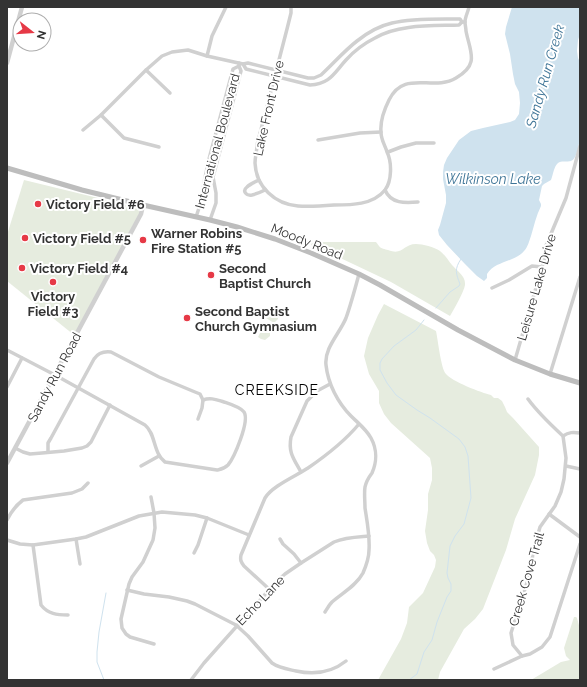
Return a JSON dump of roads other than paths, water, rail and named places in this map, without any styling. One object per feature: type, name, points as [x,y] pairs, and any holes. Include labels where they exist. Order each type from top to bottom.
[{"type":"main road","name":"Moody Road","points":[[7,168],[57,183],[237,227],[275,239],[359,274],[515,360],[550,374],[580,383]]},
{"type":"street","points":[[7,63],[22,7]]},
{"type":"street","points":[[207,56],[212,36],[226,7]]},
{"type":"street","name":"Lake Front Drive","points":[[291,7],[291,13],[257,145],[255,161],[259,180],[265,190],[271,195],[287,204],[297,206],[363,204],[377,197],[385,190]]},
{"type":"street","points":[[418,202],[398,201],[388,196],[385,190],[390,178],[391,169],[388,152],[384,146],[381,132],[383,114],[389,99],[398,88],[411,82],[444,84],[465,73],[470,66],[472,57],[464,22],[469,7]]},
{"type":"street","points":[[241,65],[248,63],[308,78],[314,78],[321,75],[355,42],[371,32],[392,23],[419,20],[460,19],[464,22]]},
{"type":"street","points":[[419,20],[420,27]]},
{"type":"street","points":[[83,130],[101,115],[146,70],[162,56],[172,52],[188,50],[241,65],[246,69],[310,85],[318,85],[325,82],[334,74],[347,59],[363,45],[375,38],[399,29],[460,25],[464,22]]},
{"type":"street","points":[[371,32],[375,38]]},
{"type":"street","name":"International Boulevard","points":[[196,217],[202,199],[209,159],[233,69],[241,65],[241,71],[213,177],[216,203],[210,220]]},
{"type":"street","points":[[146,70],[170,93]]},
{"type":"street","points":[[101,115],[124,138],[159,147]]},
{"type":"street","points":[[318,140],[360,133],[381,132]]},
{"type":"street","points":[[388,152],[416,143],[434,143]]},
{"type":"street","name":"Leisure Lake Drive","points":[[515,360],[545,257],[545,248],[566,198],[580,146]]},
{"type":"street","points":[[259,180],[246,188],[244,191],[245,193],[251,195],[265,190]]},
{"type":"street","name":"Sandy Run Road","points":[[7,463],[141,214],[143,205]]},
{"type":"street","points":[[492,288],[532,266],[542,267]]},
{"type":"street","points":[[325,612],[331,603],[353,586],[362,575],[370,550],[364,500],[365,488],[375,466],[375,447],[372,438],[367,431],[342,407],[330,384],[326,365],[327,356],[345,319],[354,295],[359,274]]},
{"type":"street","points":[[550,374],[580,277]]},
{"type":"street","points":[[7,350],[141,422],[148,427],[159,456],[163,460],[169,463],[217,470],[223,469],[230,463],[246,417],[242,410],[216,399],[206,398],[203,400]]},
{"type":"street","points":[[48,452],[48,443],[96,356],[106,351],[116,354],[159,377],[200,394],[203,400],[198,419]]},
{"type":"street","points":[[7,387],[22,358]]},
{"type":"street","points":[[301,472],[290,451],[291,437],[307,400],[317,391],[330,384]]},
{"type":"street","points":[[528,399],[542,417],[563,436],[568,432],[580,433]]},
{"type":"street","points":[[15,448],[30,454],[64,451],[87,446],[94,437],[110,405]]},
{"type":"street","points":[[269,589],[241,562],[241,555],[267,494],[280,484],[334,450],[353,432],[359,424]]},
{"type":"street","name":"Creek Cove Trail","points":[[522,656],[513,645],[511,633],[531,570],[533,552],[540,527],[555,506],[561,492],[566,466],[563,436]]},
{"type":"street","points":[[141,466],[159,456]]},
{"type":"street","points":[[566,466],[580,469]]},
{"type":"street","points":[[7,520],[17,504],[23,500],[72,493],[82,489],[88,483]]},
{"type":"street","points":[[151,497],[156,528],[153,540],[143,562],[132,577],[127,590],[121,619],[122,628],[130,637],[154,644]]},
{"type":"street","points":[[7,540],[20,544],[33,545],[76,539],[93,535],[139,516],[162,512],[206,518],[249,535]]},
{"type":"street","points":[[549,514],[580,537]]},
{"type":"street","points":[[194,553],[206,518]]},
{"type":"street","name":"Echo Lane","points":[[191,680],[236,625],[285,574],[334,542],[342,539],[369,536]]},
{"type":"street","points":[[76,539],[80,564]]},
{"type":"street","points":[[280,539],[301,563]]},
{"type":"street","points":[[494,669],[522,656],[530,654],[542,647],[550,637],[580,544]]},
{"type":"street","points":[[33,545],[41,605],[48,612],[68,615]]},
{"type":"street","points":[[127,590],[169,597],[195,604],[236,625],[272,663],[285,669],[308,673],[322,672],[332,670],[346,661]]},
{"type":"water","name":"Wilkinson Lake","points":[[512,7],[580,7],[580,34],[577,51],[580,62],[580,139],[575,157],[571,161],[558,163],[551,180],[542,186],[539,200],[541,206],[525,249],[520,255],[495,266],[487,274],[487,278],[484,281],[465,264],[439,235],[438,230],[446,203],[443,172],[447,158],[459,140],[471,131],[515,120],[519,114],[519,92],[515,84],[505,34]]},
{"type":"waterway","name":"Sandy Run Creek","points":[[436,308],[450,292],[459,286],[460,284],[457,269],[461,259]]},
{"type":"waterway","name":"Sandy Run Creek","points":[[409,680],[417,674],[424,652],[432,640],[437,622],[451,591],[451,584],[447,573],[450,546],[464,524],[471,498],[468,456],[465,447],[459,439],[396,395],[380,370],[380,363],[382,359],[394,346],[416,330],[424,320]]},
{"type":"waterway","points":[[104,680],[97,662],[97,652],[106,593]]},
{"type":"place","name":"Victory Field #6","points":[[38,204]]},
{"type":"place","name":"Victory Field #5","points":[[25,238]]},
{"type":"place","name":"Warner Robins Fire Station #5","points":[[143,240]]},
{"type":"place","name":"Victory Field #4","points":[[22,268]]},
{"type":"place","name":"Second Baptist Church","points":[[211,275]]},
{"type":"place","name":"Victory Field #3","points":[[53,282]]},
{"type":"place","name":"Second Baptist Church Gymnasium","points":[[187,318]]},
{"type":"district","name":"CREEKSIDE","points":[[277,390]]}]
